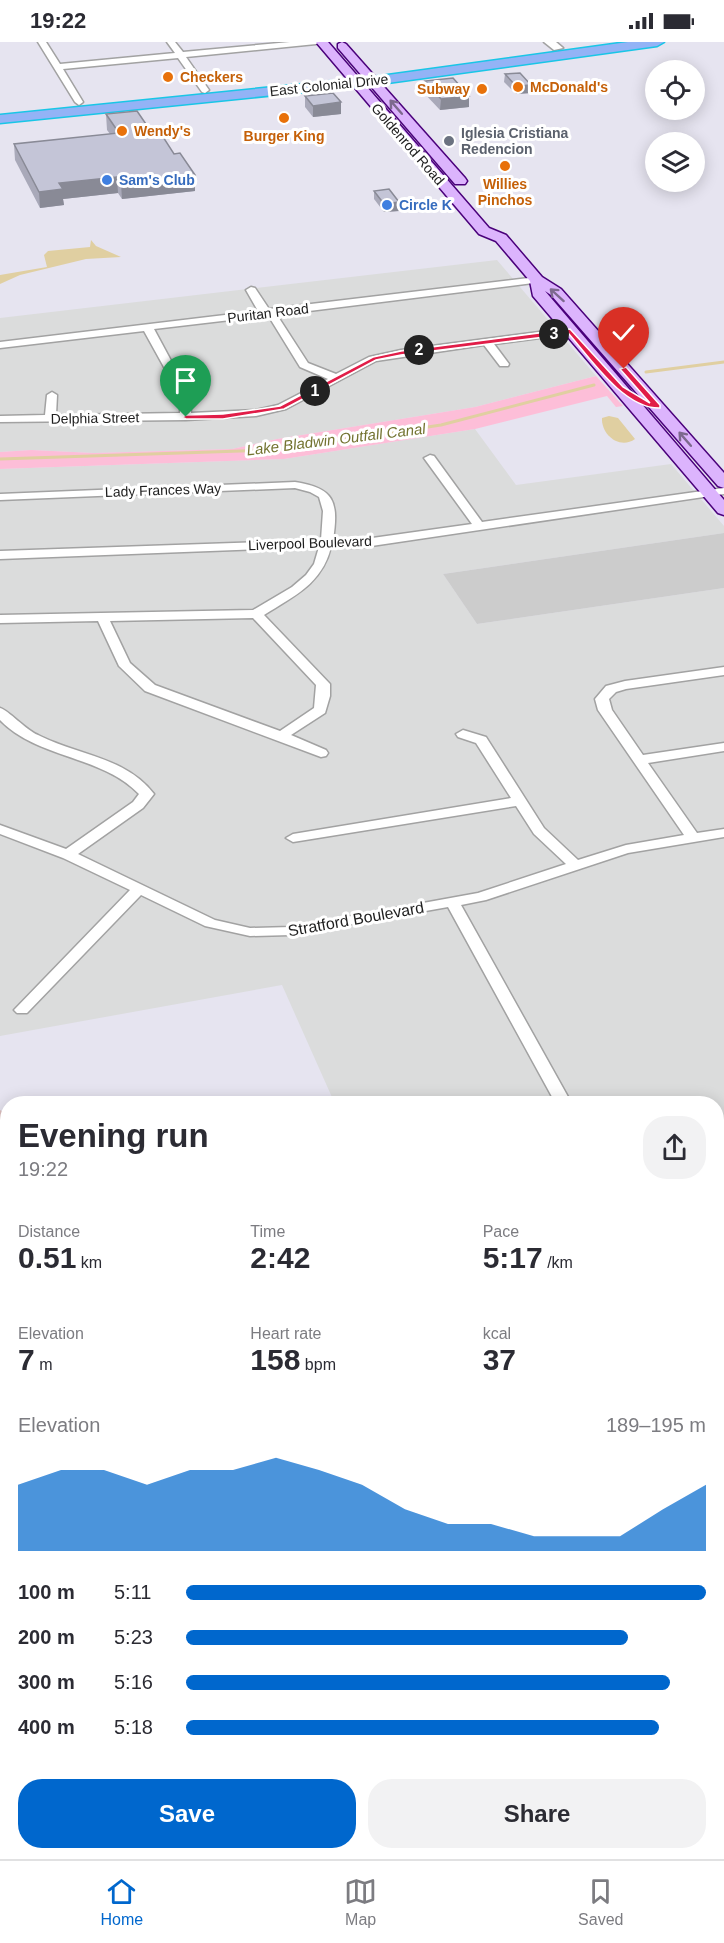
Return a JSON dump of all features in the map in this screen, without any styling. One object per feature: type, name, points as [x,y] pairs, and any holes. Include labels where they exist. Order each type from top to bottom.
[{"type":"highway","name":"East Colonial Drive","points":[[369,77],[554,45],[599,42]]},
{"type":"highway","name":"East Colonial Drive","points":[[2,116],[79,106],[369,77],[657,42]]},
{"type":"highway","name":"East Colonial Drive","points":[[79,106],[157,94],[351,79]]},
{"type":"main road","name":"Goldenrod Road","points":[[321,42],[484,231],[501,238],[537,280],[556,292],[724,483]]},
{"type":"main road","name":"Goldenrod Road","points":[[339,42],[467,190]]},
{"type":"main road","name":"Goldenrod Road","points":[[494,221],[501,229],[501,238]]},
{"type":"main road","name":"Goldenrod Road","points":[[537,280],[538,293],[620,388],[717,492],[724,510]]},
{"type":"main road","points":[[620,388],[644,403],[657,407]]},
{"type":"street","points":[[42,42],[59,67],[79,106]]},
{"type":"street","points":[[171,42],[205,90]]},
{"type":"street","points":[[59,67],[316,42]]},
{"type":"street","points":[[435,174],[452,172]]},
{"type":"street","name":"Puritan Road","points":[[0,345],[537,280]]},
{"type":"street","points":[[251,290],[268,313],[275,318],[304,365],[336,378]]},
{"type":"street","points":[[148,328],[185,396],[186,417]]},
{"type":"street","name":"Delphia Street","points":[[0,419],[245,414],[282,407],[305,397],[373,359],[401,353],[570,331]]},
{"type":"street","points":[[487,342],[504,363]]},
{"type":"street","points":[[50,419],[52,395]]},
{"type":"street","points":[[430,458],[479,526]]},
{"type":"street","name":"Lady Frances Way","points":[[0,497],[295,485],[313,488],[324,495],[330,507],[327,543]]},
{"type":"street","name":"Liverpool Boulevard","points":[[0,555],[327,543],[358,544],[717,492]]},
{"type":"street","points":[[0,619],[256,614],[307,581],[318,570],[327,543]]},
{"type":"street","points":[[256,614],[323,684],[320,710],[281,736]]},
{"type":"street","points":[[103,618],[122,663],[132,677],[150,688],[321,753]]},
{"type":"street","points":[[694,838],[605,710],[602,699],[611,689],[625,685],[724,670]]},
{"type":"street","points":[[0,712],[9,725],[33,738],[130,776],[147,794],[138,805],[68,855]]},
{"type":"street","points":[[463,734],[481,740],[539,831],[577,867]]},
{"type":"street","points":[[640,760],[724,747]]},
{"type":"street","points":[[293,838],[519,801]]},
{"type":"street","name":"Stratford Boulevard","points":[[0,828],[68,855],[210,923],[250,932],[291,931],[452,902],[498,892],[626,849],[724,833]]},
{"type":"street","points":[[22,1010],[138,890]]},
{"type":"street","points":[[452,902],[560,1096]]},
{"type":"shaded area","points":[[91,240],[96,246],[121,257],[86,259],[20,275],[0,284],[0,275],[47,267],[44,255],[48,251],[90,247]]},
{"type":"shaded area","points":[[497,260],[596,376],[475,407],[277,439],[232,449],[94,453],[31,450],[0,452],[0,318]]},
{"type":"shaded area","points":[[596,376],[623,406],[616,407],[607,396],[475,429],[284,459],[0,469],[0,452],[31,450],[94,453],[232,449],[277,439],[475,407]]},
{"type":"shaded area","points":[[609,416],[618,418],[635,439],[623,443],[612,439],[605,430],[602,418]]},
{"type":"shaded area","points":[[475,429],[516,485],[671,464],[724,526],[724,533],[443,574],[477,624],[724,588],[724,1096],[331,1096],[282,985],[0,1036],[0,469],[284,459]]},
{"type":"shaded area","points":[[724,533],[724,588],[477,624],[443,574]]},
{"type":"building","points":[[520,73],[531,85],[516,86],[505,74]]},
{"type":"building","points":[[453,78],[469,96],[441,99],[425,81]]},
{"type":"building","points":[[333,93],[341,102],[313,106],[305,96]]},
{"type":"building","points":[[137,111],[150,130],[158,129],[174,154],[180,153],[195,175],[121,183],[117,177],[59,183],[63,189],[39,192],[14,144],[119,133],[106,114]]},
{"type":"building","points":[[389,189],[399,202],[384,204],[374,191]]},
{"type":"waterway","name":"Lake Bladwin Outfall Canal","points":[[646,372],[724,362]]},
{"type":"waterway","name":"Lake Bladwin Outfall Canal","points":[[0,459],[274,450],[441,425],[594,385]]},
{"type":"place","name":"Checkers","points":[[168,77]]},
{"type":"place","name":"McDonald's","points":[[518,87]]},
{"type":"place","name":"Subway","points":[[482,89]]},
{"type":"place","name":"Burger King","points":[[284,118]]},
{"type":"place","name":"Wendy's","points":[[122,131]]},
{"type":"place","name":"Iglesia Cristiana Redencion","points":[[449,141]]},
{"type":"place","name":"Willies Pinchos","points":[[505,166]]},
{"type":"place","name":"Sam's Club","points":[[107,180]]},
{"type":"place","name":"Circle K","points":[[387,205]]},
{"type":"route","points":[[186,417],[256,413],[282,407],[305,397],[373,359],[401,353],[570,331],[620,388],[644,403],[657,407],[624,369]]}]
